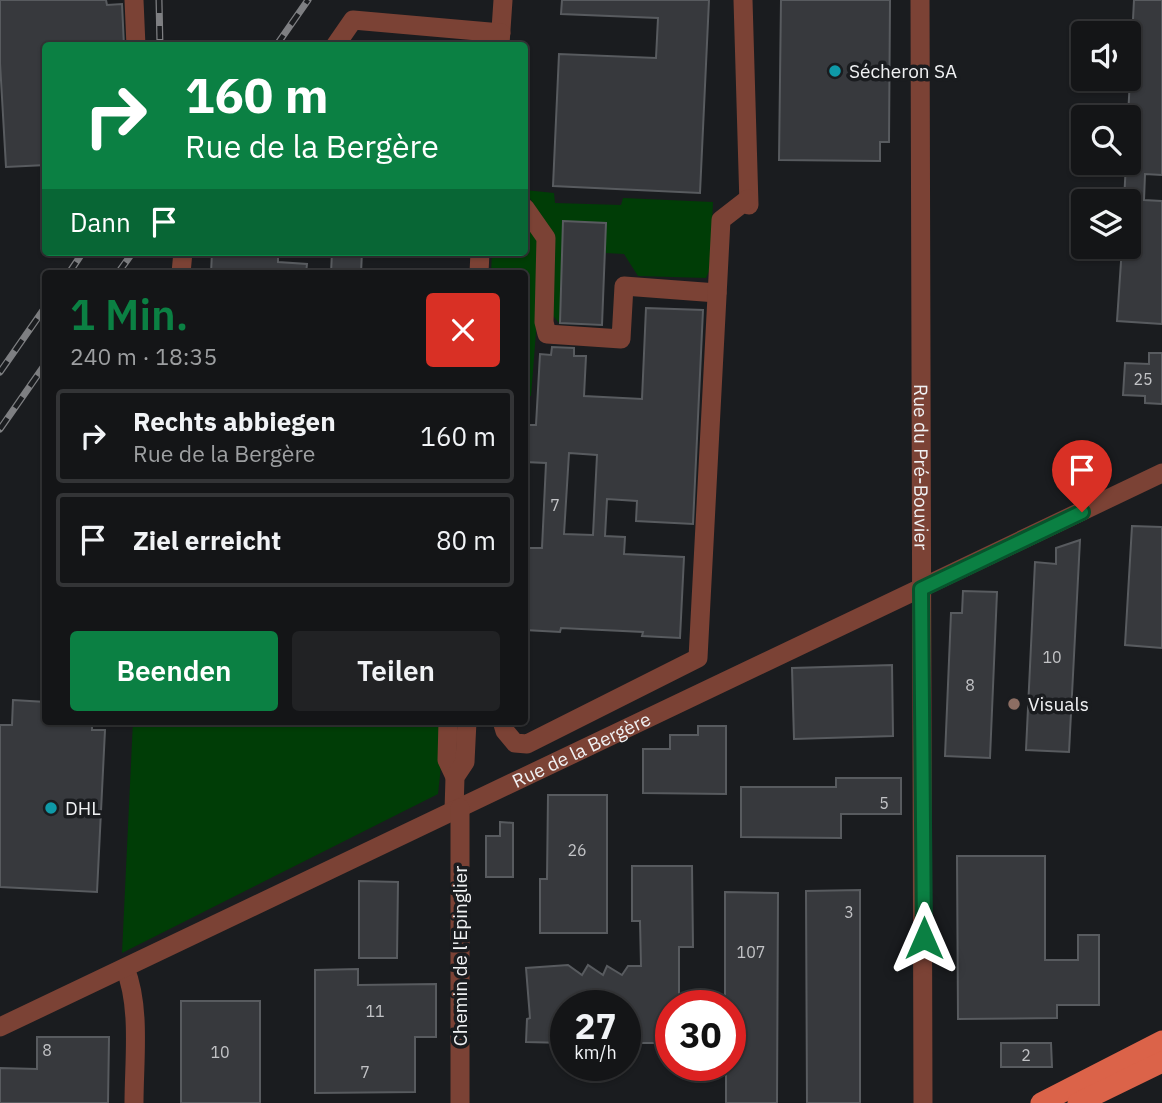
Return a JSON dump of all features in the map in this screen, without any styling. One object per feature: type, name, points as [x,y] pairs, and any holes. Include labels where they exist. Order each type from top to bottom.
[{"type":"main road","points":[[1041,1103],[1162,1041]]},
{"type":"main road","points":[[1078,1103],[1162,1062]]},
{"type":"street","points":[[134,0],[136,42]]},
{"type":"street","points":[[338,42],[353,20],[501,39],[503,0]]},
{"type":"street","points":[[503,725],[515,743],[527,744],[698,658],[721,220],[748,202],[743,0]]},
{"type":"street","name":"Rue du Pré-Bouvier","points":[[920,0],[923,1103]]},
{"type":"street","points":[[528,212],[546,238],[544,322],[547,334],[621,340],[624,286],[718,293]]},
{"type":"street","name":"Rue de la Bergère","points":[[0,1027],[1162,474]]},
{"type":"street","points":[[449,725],[447,760],[455,777]]},
{"type":"street","points":[[455,777],[465,762],[467,725]]},
{"type":"street","name":"Chemin de l'Epinglier","points":[[455,777],[460,1103]]},
{"type":"street","points":[[125,968],[131,981],[133,1000],[134,1103]]},
{"type":"green space","points":[[528,190],[554,193],[555,203],[621,205],[623,198],[713,202],[710,269],[706,278],[638,276],[624,254],[605,253],[606,223],[564,221],[560,324],[549,311],[552,235],[528,195]]},
{"type":"green space","points":[[528,221],[543,243],[531,396],[528,396],[528,270],[491,270],[492,256],[528,256]]},
{"type":"green space","points":[[133,725],[446,725],[438,794],[122,953]]},
{"type":"building","points":[[0,0],[106,0],[107,5],[122,4],[124,42],[42,42],[42,165],[6,167],[0,63]]},
{"type":"building","points":[[562,0],[709,0],[700,193],[553,186],[559,54],[656,58],[658,18],[561,14]]},
{"type":"building","name":"Sécheron SA","points":[[781,0],[890,0],[889,142],[880,142],[880,161],[779,160]]},
{"type":"building","points":[[1134,0],[1162,0],[1162,175],[1145,174],[1144,200],[1162,201],[1162,324],[1117,321],[1121,259],[1141,259],[1141,189],[1125,189],[1125,175],[1141,175],[1141,105],[1129,105],[1129,91],[1141,91],[1141,21],[1133,21]]},
{"type":"building","points":[[563,221],[606,223],[602,325],[560,323]]},
{"type":"building","points":[[212,256],[278,256],[278,262],[307,264],[306,270],[211,270]]},
{"type":"building","points":[[332,256],[362,256],[361,270],[331,270]]},
{"type":"building","points":[[646,308],[703,310],[693,524],[636,521],[637,501],[607,499],[605,536],[625,537],[624,554],[684,557],[680,638],[642,636],[643,632],[561,628],[560,632],[528,630],[528,548],[542,548],[546,463],[528,462],[528,425],[536,425],[540,354],[551,355],[552,347],[574,348],[574,356],[586,356],[584,396],[642,399]],"holes":[[[569,453],[597,455],[593,535],[564,534]]]},
{"type":"building","points":[[1149,353],[1162,353],[1162,404],[1145,403],[1145,396],[1123,395],[1125,363],[1149,364]]},
{"type":"building","points":[[1132,526],[1162,527],[1162,648],[1125,645]]},
{"type":"building","points":[[1080,540],[1069,752],[1026,750],[1035,562],[1056,564],[1056,548]]},
{"type":"building","points":[[963,591],[997,592],[990,758],[945,756],[951,613],[962,613]]},
{"type":"building","points":[[892,665],[893,736],[794,739],[792,668]]},
{"type":"building","name":"DHL","points":[[13,700],[42,702],[42,725],[92,725],[92,730],[105,730],[97,892],[0,887],[0,725],[12,725]]},
{"type":"building","points":[[698,726],[726,726],[726,794],[643,793],[643,749],[670,749],[670,735],[698,735]]},
{"type":"building","points":[[836,778],[901,778],[901,814],[841,814],[841,838],[741,837],[741,787],[836,787]]},
{"type":"building","points":[[548,795],[607,795],[607,933],[540,933],[540,879],[547,879]]},
{"type":"building","points":[[500,822],[513,823],[513,877],[486,877],[486,836],[500,836]]},
{"type":"building","points":[[957,856],[1045,856],[1045,960],[1078,960],[1078,935],[1099,935],[1099,1005],[1057,1005],[1057,1018],[958,1019]]},
{"type":"building","points":[[632,866],[692,866],[693,947],[679,947],[679,990],[655,990],[655,1043],[641,1043],[641,990],[550,990],[550,1043],[526,1042],[527,1019],[530,1018],[526,968],[568,965],[582,975],[588,965],[603,975],[607,966],[622,975],[628,966],[641,966],[640,921],[632,921]]},
{"type":"building","points":[[359,881],[398,882],[397,958],[359,958]]},
{"type":"building","points":[[860,890],[860,1103],[807,1103],[806,891]]},
{"type":"building","points":[[725,892],[778,893],[777,1103],[726,1103],[726,1081],[746,1081],[746,990],[725,990]]},
{"type":"building","points":[[358,969],[358,985],[436,984],[436,1037],[415,1037],[415,1092],[315,1093],[315,970]]},
{"type":"building","points":[[181,1001],[260,1001],[260,1103],[181,1103]]},
{"type":"building","points":[[37,1037],[109,1037],[108,1103],[0,1103],[0,1068],[37,1069]]},
{"type":"building","points":[[1001,1043],[1051,1043],[1052,1067],[1001,1067]]},
{"type":"railway","points":[[159,0],[160,42]]},
{"type":"railway","points":[[279,42],[308,0]]},
{"type":"railway","points":[[71,270],[80,256]]},
{"type":"railway","points":[[120,270],[130,256]]},
{"type":"railway","points":[[0,372],[42,312]]},
{"type":"railway","points":[[0,429],[42,369]]},
{"type":"place","name":"Sécheron SA","points":[[835,71]]},
{"type":"place","name":"Visuals","points":[[1014,704]]},
{"type":"place","name":"DHL","points":[[51,808]]},
{"type":"route","points":[[924,938],[921,589],[1082,512]]}]
